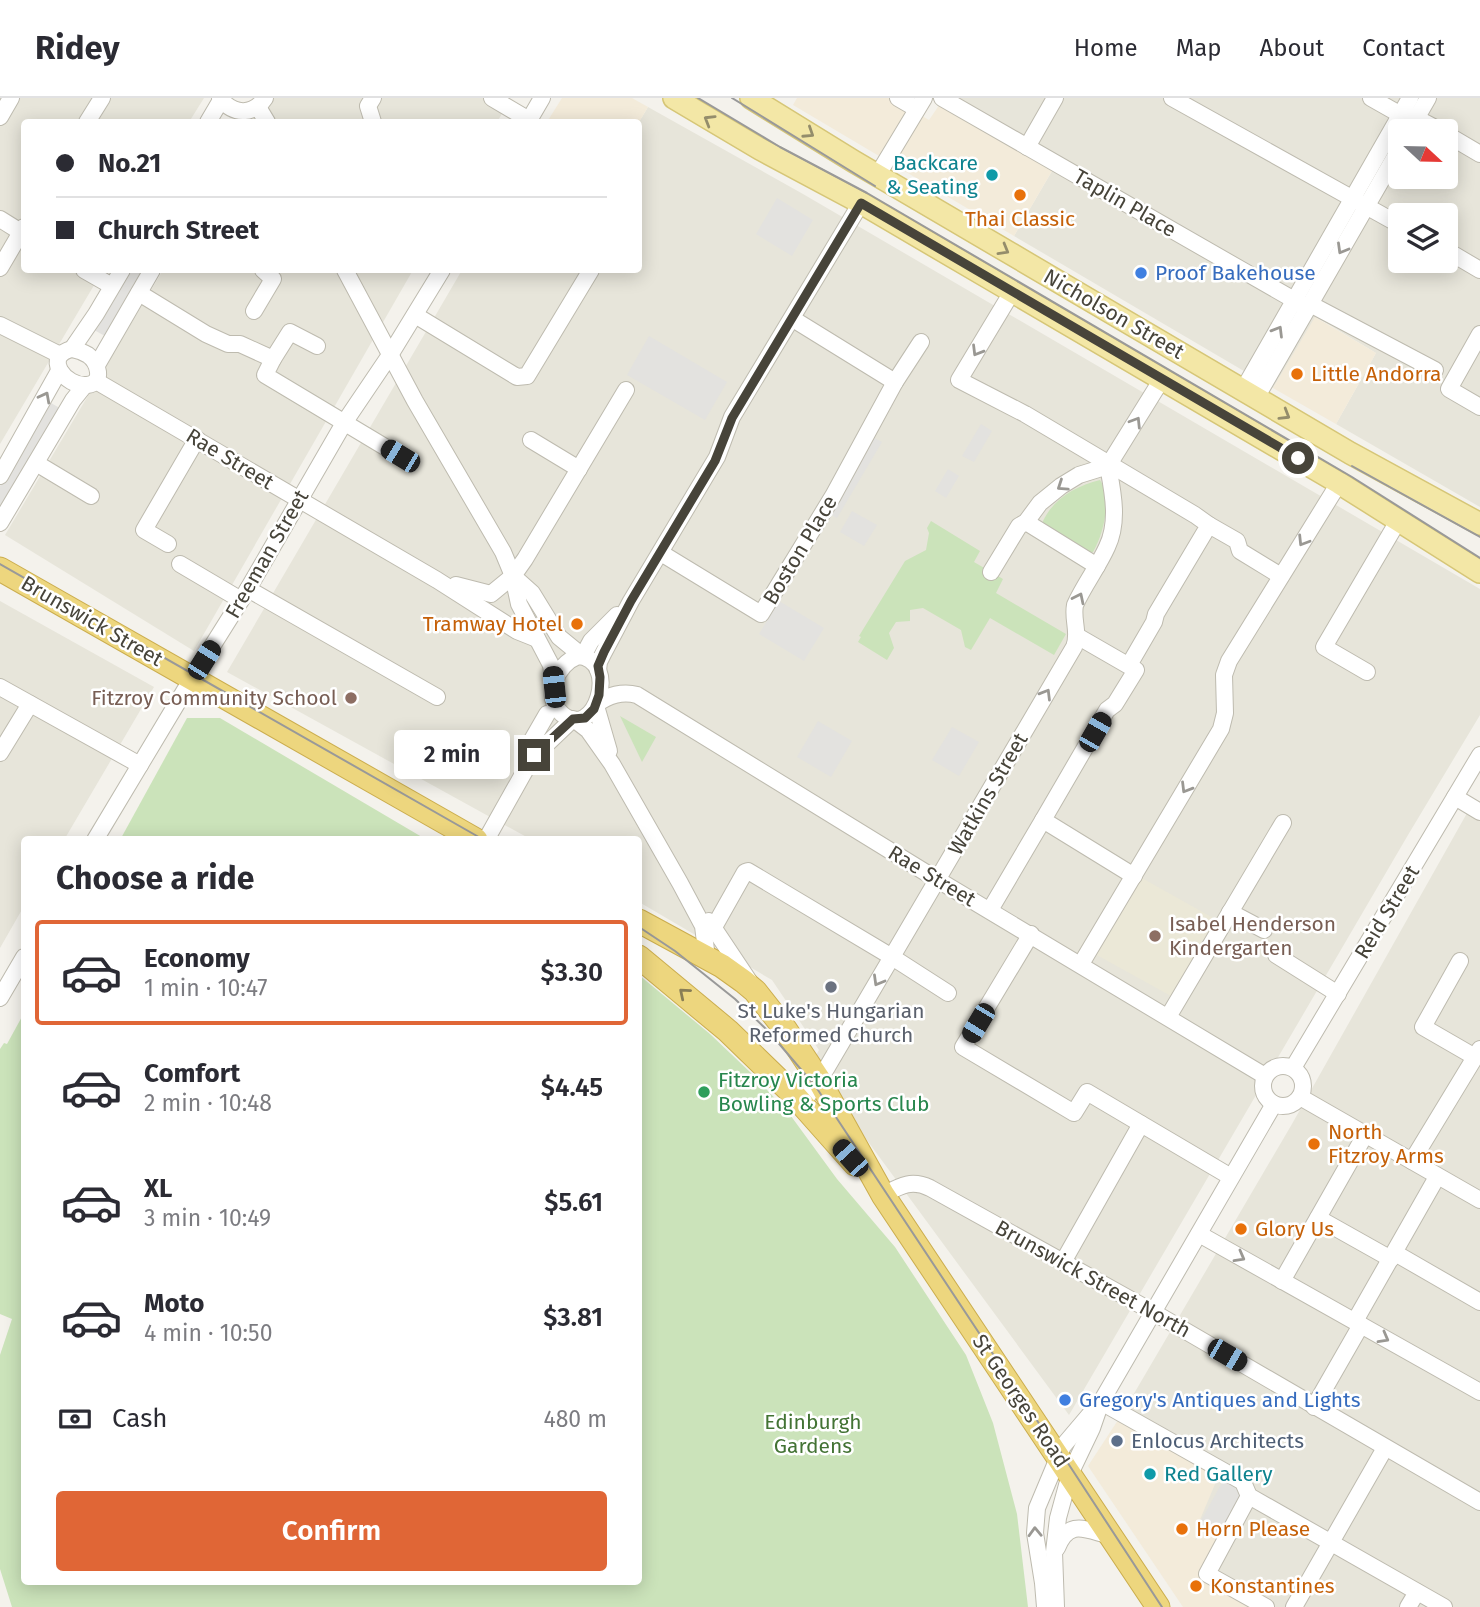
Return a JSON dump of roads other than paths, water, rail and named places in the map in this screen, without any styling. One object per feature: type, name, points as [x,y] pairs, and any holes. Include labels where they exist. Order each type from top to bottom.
[{"type":"highway","name":"Brunswick Street","points":[[0,569],[469,836]]},
{"type":"highway","points":[[642,923],[722,966],[755,991]]},
{"type":"highway","name":"St Georges Road","points":[[642,959],[728,1031],[802,1104],[883,1195]]},
{"type":"highway","name":"St Georges Road","points":[[755,991],[785,1029],[819,1080],[883,1195],[1158,1607]]},
{"type":"main road","name":"Nicholson Street","points":[[674,98],[760,149],[861,203],[1339,483],[1480,572]]},
{"type":"main road","name":"Nicholson Street","points":[[751,98],[877,176],[1350,453],[1480,524]]},
{"type":"street","points":[[0,117],[11,98]]},
{"type":"street","points":[[89,119],[102,98]]},
{"type":"street","points":[[372,119],[368,106],[373,98]]},
{"type":"street","points":[[492,98],[526,119]]},
{"type":"street","points":[[530,119],[542,98]]},
{"type":"street","points":[[877,176],[920,103],[898,98]]},
{"type":"street","name":"Taplin Place","points":[[942,98],[1305,304],[1434,370]]},
{"type":"street","points":[[1027,147],[1055,98]]},
{"type":"street","points":[[1172,98],[1388,219]]},
{"type":"street","points":[[1371,98],[1408,115]]},
{"type":"street","points":[[1250,394],[1305,304],[1408,115],[1429,98]]},
{"type":"street","points":[[210,119],[221,99],[234,110],[251,110]]},
{"type":"street","points":[[1458,141],[1480,154]]},
{"type":"street","points":[[1360,204],[1388,165]]},
{"type":"street","points":[[598,670],[604,652],[631,601],[717,457],[732,418],[861,203]]},
{"type":"street","points":[[0,219],[21,230]]},
{"type":"street","points":[[0,268],[21,234]]},
{"type":"street","points":[[1458,257],[1480,270]]},
{"type":"street","points":[[89,273],[112,286]]},
{"type":"street","points":[[0,477],[6,453],[120,273]]},
{"type":"street","points":[[0,523],[73,400],[93,377],[150,273]]},
{"type":"street","points":[[254,311],[273,279],[266,273]]},
{"type":"street","points":[[347,273],[415,401],[503,552],[513,576],[519,604],[551,665],[554,687]]},
{"type":"street","name":"Freeman Street","points":[[97,836],[245,594],[344,423],[440,273]]},
{"type":"street","points":[[415,316],[517,377],[527,376],[589,273]]},
{"type":"street","points":[[1012,292],[959,380],[1025,414],[1195,515],[1237,541],[1240,551],[1281,576]]},
{"type":"street","points":[[139,293],[206,334],[228,344],[240,344],[272,359]]},
{"type":"street","points":[[793,319],[895,382]]},
{"type":"street","points":[[0,325],[64,358],[84,352],[90,356],[93,377]]},
{"type":"street","points":[[317,345],[290,332],[265,375],[400,456]]},
{"type":"street","points":[[1480,334],[1449,389],[1480,407]]},
{"type":"street","name":"Boston Place","points":[[661,553],[761,614],[833,496],[895,382],[921,342]]},
{"type":"street","points":[[64,358],[66,379],[93,377]]},
{"type":"street","name":"Rae Street","points":[[93,377],[437,580],[517,631],[537,639]]},
{"type":"street","points":[[991,572],[1019,526],[1026,522],[1040,503],[1061,485],[1079,475],[1109,465],[1162,379]]},
{"type":"street","points":[[513,576],[626,390]]},
{"type":"street","points":[[168,544],[144,530],[197,439]]},
{"type":"street","points":[[531,440],[579,469]]},
{"type":"street","points":[[36,463],[91,496]]},
{"type":"street","name":"Watkins Street","points":[[802,1104],[819,1080],[1074,647],[1077,636],[1075,605],[1108,546],[1114,524],[1114,496],[1109,465]]},
{"type":"street","points":[[1081,964],[1221,729],[1225,713],[1224,675],[1229,661],[1339,483]]},
{"type":"street","points":[[1026,522],[1097,566]]},
{"type":"street","points":[[1367,672],[1324,647],[1398,522]]},
{"type":"street","points":[[1129,665],[1209,525]]},
{"type":"street","points":[[180,564],[245,594],[437,697]]},
{"type":"street","points":[[513,576],[532,593],[559,637],[582,656],[593,660],[600,680],[596,705],[612,764]]},
{"type":"street","name":"Rae Street","points":[[437,580],[491,594],[513,576]]},
{"type":"street","points":[[631,601],[591,641],[582,656],[569,660],[561,667],[555,678],[554,697],[563,714],[587,730],[612,764],[703,926],[707,958]]},
{"type":"street","points":[[990,910],[1107,710],[1115,704],[1136,670],[1077,636]]},
{"type":"street","points":[[0,687],[140,765]]},
{"type":"street","name":"Rae Street","points":[[596,705],[612,695],[636,695],[1265,1076]]},
{"type":"street","points":[[0,753],[30,704]]},
{"type":"street","points":[[488,836],[532,758],[574,720],[588,716],[596,705]]},
{"type":"street","points":[[532,758],[532,740],[547,714]]},
{"type":"street","name":"Reid Street","points":[[1293,1068],[1480,755]]},
{"type":"street","points":[[1455,797],[1480,812]]},
{"type":"street","points":[[1043,820],[1134,876]]},
{"type":"street","points":[[1168,1017],[1283,822]]},
{"type":"street","points":[[714,927],[748,871],[948,993]]},
{"type":"street","points":[[680,883],[714,927],[755,991]]},
{"type":"street","points":[[1230,912],[1264,930]]},
{"type":"street","points":[[1031,934],[963,1047],[1074,1113],[1087,1092],[1231,1177]]},
{"type":"street","points":[[1276,955],[1338,994]]},
{"type":"street","points":[[1412,1161],[1476,1063],[1423,1027],[1460,961]]},
{"type":"street","points":[[0,998],[21,962]]},
{"type":"street","points":[[1283,1065],[1293,1068],[1299,1073],[1304,1086],[1300,1097],[1289,1105],[1274,1104],[1264,1094],[1262,1087],[1265,1076],[1276,1067],[1283,1065]]},
{"type":"street","points":[[1300,1097],[1480,1200]]},
{"type":"street","points":[[1056,1607],[1054,1562],[1066,1441],[1101,1402],[1274,1104]]},
{"type":"street","points":[[1063,1262],[1141,1124]]},
{"type":"street","points":[[1282,1281],[1365,1135]]},
{"type":"street","points":[[1314,1407],[1437,1177]]},
{"type":"street","name":"Brunswick Street North","points":[[883,1195],[910,1183],[921,1184],[1153,1312],[1480,1502]]},
{"type":"street","points":[[1318,1218],[1480,1302]]},
{"type":"street","points":[[1199,1234],[1480,1392]]},
{"type":"street","points":[[1101,1402],[1243,1482],[1249,1496],[1444,1607]]},
{"type":"street","points":[[1294,1607],[1385,1448]]},
{"type":"street","points":[[1045,1607],[1034,1526],[1039,1503],[1064,1465]]},
{"type":"street","points":[[1249,1496],[1207,1574],[1266,1607]]},
{"type":"street","points":[[1054,1562],[1059,1544],[1070,1530],[1081,1528],[1110,1536]]},
{"type":"street","points":[[1408,1607],[1417,1592]]},
{"type":"tram line","points":[[698,98],[780,147],[867,193],[1352,477],[1480,558]]},
{"type":"tram line","points":[[732,98],[875,186]]},
{"type":"tram line","points":[[1352,466],[1480,537]]},
{"type":"tram line","points":[[0,564],[477,836]]},
{"type":"tram line","points":[[642,929],[675,951],[735,999],[769,1032],[816,1087],[1162,1607]]},
{"type":"place","name":"Backcare & Seating","points":[[992,175]]},
{"type":"place","name":"Thai Classic","points":[[1020,195]]},
{"type":"place","name":"Proof Bakehouse","points":[[1141,273]]},
{"type":"place","name":"Little Andorra","points":[[1297,374]]},
{"type":"place","name":"Tramway Hotel","points":[[577,624]]},
{"type":"place","name":"Fitzroy Community School","points":[[351,698]]},
{"type":"place","name":"Isabel Henderson Kindergarten","points":[[1155,936]]},
{"type":"place","name":"St Luke's Hungarian Reformed Church","points":[[831,987]]},
{"type":"place","name":"Fitzroy Victoria Bowling & Sports Club","points":[[704,1092]]},
{"type":"place","name":"North Fitzroy Arms","points":[[1314,1144]]},
{"type":"place","name":"Glory Us","points":[[1241,1229]]},
{"type":"place","name":"Gregory's Antiques and Lights","points":[[1065,1400]]},
{"type":"place","name":"Enlocus Architects","points":[[1117,1441]]},
{"type":"place","name":"Red Gallery","points":[[1150,1474]]},
{"type":"place","name":"Horn Please","points":[[1182,1529]]},
{"type":"place","name":"Konstantines","points":[[1196,1586]]},
{"type":"park label","name":"Edinburgh Gardens","points":[[813,1434]]}]
